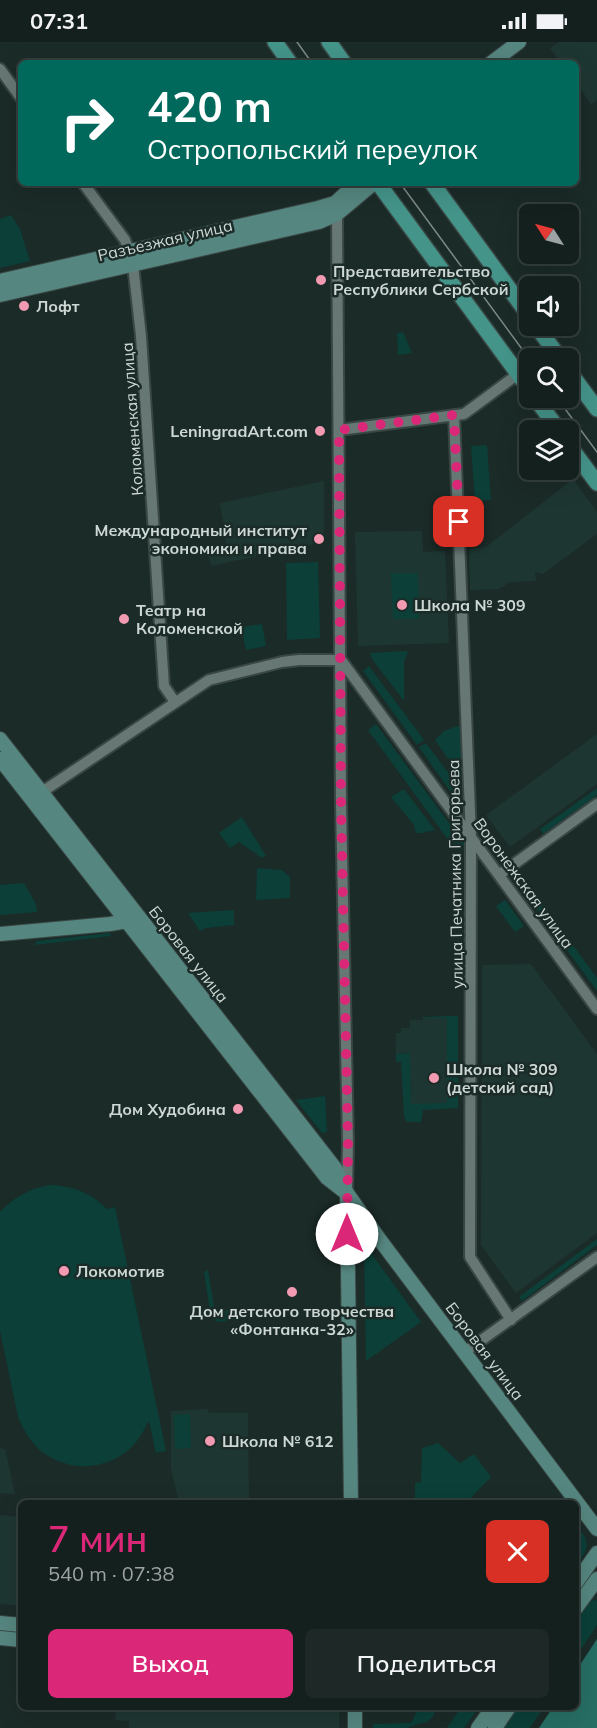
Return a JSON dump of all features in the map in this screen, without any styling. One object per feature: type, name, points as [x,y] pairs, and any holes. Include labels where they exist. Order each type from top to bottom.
[{"type":"main road","points":[[274,42],[288,60]]},
{"type":"main road","points":[[329,42],[342,60]]},
{"type":"main road","points":[[380,186],[518,374]]},
{"type":"main road","points":[[434,186],[519,301]]},
{"type":"main road","points":[[579,385],[597,409]]},
{"type":"main road","points":[[579,459],[597,483]]},
{"type":"street","points":[[495,60],[519,42]]},
{"type":"street","points":[[0,69],[18,94]]},
{"type":"street","name":"Коломенская улица","points":[[85,186],[125,240],[131,258],[141,336],[164,686],[175,702]]},
{"type":"street","points":[[351,1500],[336,208],[354,186]]},
{"type":"street","points":[[336,208],[369,186]]},
{"type":"street","name":"Разъезжая улица","points":[[0,281],[309,224],[336,208]]},
{"type":"street","name":"Разъезжая улица","points":[[0,295],[131,258]]},
{"type":"street","points":[[339,430],[464,414],[518,374]]},
{"type":"street","name":"улица Печатника Григорьева","points":[[454,415],[471,837],[470,1257],[511,1320]]},
{"type":"street","points":[[37,796],[210,680],[299,660],[340,660]]},
{"type":"street","name":"Воронежская улица","points":[[340,660],[597,1009]]},
{"type":"street","name":"Боровая улица","points":[[0,738],[37,796],[132,918],[327,1178],[347,1193],[575,1500]]},
{"type":"street","name":"Боровая улица","points":[[0,759],[37,796]]},
{"type":"street","points":[[499,875],[597,804]]},
{"type":"street","points":[[0,934],[132,918]]},
{"type":"street","points":[[465,1352],[597,1257]]},
{"type":"street","name":"Боровая улица","points":[[579,1505],[597,1529]]},
{"type":"street","points":[[579,1579],[597,1553]]},
{"type":"street","points":[[579,1604],[597,1579]]},
{"type":"street","points":[[0,1623],[18,1625]]},
{"type":"street","points":[[0,1638],[18,1640]]},
{"type":"street","points":[[355,1710],[356,1728]]},
{"type":"street","points":[[478,1728],[491,1710]]},
{"type":"street","points":[[495,1728],[507,1710]]},
{"type":"shaded area","points":[[559,42],[597,42],[597,100],[591,104],[579,87],[579,60],[559,60],[550,48]]},
{"type":"shaded area","points":[[11,215],[20,229],[30,261],[0,268],[0,219]]},
{"type":"shaded area","points":[[403,332],[412,353],[398,355],[397,333]]},
{"type":"shaded area","points":[[487,445],[491,500],[475,501],[471,446]]},
{"type":"shaded area","points":[[572,480],[597,512],[597,534],[543,574],[535,572],[536,581],[510,582],[499,589],[470,590],[469,549],[486,547]]},
{"type":"shaded area","points":[[324,481],[324,542],[211,566],[207,549],[226,544],[220,503]]},
{"type":"shaded area","name":"Школа № 309","points":[[422,531],[423,552],[445,551],[449,643],[358,646],[355,532]]},
{"type":"shaded area","points":[[318,562],[320,638],[287,640],[286,563]]},
{"type":"shaded area","points":[[391,573],[418,573],[419,619],[393,619]]},
{"type":"shaded area","points":[[262,624],[266,646],[246,650],[241,627]]},
{"type":"shaded area","points":[[408,652],[404,662],[404,701],[372,659],[370,653]]},
{"type":"shaded area","points":[[369,666],[424,740],[417,745],[363,671]]},
{"type":"shaded area","points":[[376,724],[465,845],[458,850],[454,848],[368,730]]},
{"type":"shaded area","points":[[457,726],[461,727],[464,782],[435,740],[444,731]]},
{"type":"shaded area","points":[[597,734],[597,784],[510,847],[486,815]]},
{"type":"shaded area","points":[[426,743],[461,790],[453,793],[450,791],[419,747]]},
{"type":"shaded area","points":[[597,788],[597,795],[543,834],[540,829]]},
{"type":"shaded area","points":[[404,789],[435,830],[416,833],[414,825],[391,797]]},
{"type":"shaded area","points":[[242,817],[266,856],[262,858],[239,842],[230,848],[219,833]]},
{"type":"shaded area","points":[[257,868],[282,870],[290,877],[290,898],[256,900]]},
{"type":"shaded area","points":[[24,883],[36,904],[37,912],[0,915],[0,885]]},
{"type":"shaded area","points":[[531,888],[597,978],[597,991],[525,893]]},
{"type":"shaded area","points":[[505,900],[524,926],[515,932],[496,906]]},
{"type":"shaded area","points":[[234,910],[234,925],[206,928],[200,931],[188,913]]},
{"type":"shaded area","points":[[110,933],[111,936],[34,945],[37,941]]},
{"type":"shaded area","points":[[531,964],[597,1054],[597,1233],[516,1293],[481,1245],[482,965]]},
{"type":"shaded area","name":"Школа № 309 (детский сад)","points":[[458,1016],[457,1106],[411,1108],[409,1053],[396,1054],[396,1033],[401,1033],[401,1028],[410,1028],[410,1020],[423,1020],[423,1017]]},
{"type":"shaded area","points":[[458,1016],[458,1108],[423,1110],[421,1122],[407,1122],[404,1116],[401,1062],[396,1062],[396,1054],[410,1053],[411,1104],[447,1103],[447,1018],[423,1017]]},
{"type":"shaded area","points":[[325,1096],[327,1132],[322,1133],[296,1100]]},
{"type":"shaded area","name":"Локомотив","points":[[49,1185],[81,1191],[107,1209],[115,1207],[166,1451],[156,1453],[149,1421],[137,1441],[117,1458],[94,1465],[69,1464],[56,1460],[40,1450],[29,1437],[18,1417],[0,1331],[0,1212],[22,1194]]},
{"type":"shaded area","points":[[597,1239],[597,1245],[522,1301],[519,1297]]},
{"type":"shaded area","points":[[368,1249],[421,1322],[366,1361],[364,1250]]},
{"type":"shaded area","points":[[208,1270],[215,1312],[233,1310],[235,1320],[217,1322],[211,1318],[204,1272]]},
{"type":"shaded area","name":"Школа № 612","points":[[208,1409],[209,1413],[248,1413],[249,1500],[178,1500],[171,1468],[171,1411]]},
{"type":"shaded area","points":[[190,1414],[191,1448],[175,1449],[174,1415]]},
{"type":"shaded area","points":[[438,1443],[460,1463],[474,1454],[491,1477],[469,1500],[415,1500],[415,1483],[421,1482],[422,1448]]},
{"type":"shaded area","points":[[0,1448],[5,1449],[15,1494],[0,1493]]},
{"type":"shaded area","points":[[0,1515],[18,1517],[18,1606],[0,1604]]},
{"type":"shaded area","points":[[581,1531],[587,1545],[579,1561],[579,1533]]},
{"type":"shaded area","points":[[597,1600],[597,1625],[579,1652],[579,1614],[588,1601]]},
{"type":"shaded area","points":[[597,1639],[597,1728],[539,1728],[551,1710],[579,1710],[579,1666]]},
{"type":"shaded area","points":[[116,1710],[339,1710],[339,1728],[129,1728],[129,1721],[115,1720]]},
{"type":"shaded area","points":[[418,1710],[435,1710],[429,1721],[408,1728],[373,1728],[373,1724],[411,1723]]},
{"type":"shaded area","points":[[459,1710],[477,1710],[464,1728],[447,1728]]},
{"type":"shaded area","points":[[516,1710],[542,1710],[530,1728],[504,1728]]},
{"type":"tram line","points":[[297,42],[310,60]]},
{"type":"tram line","points":[[402,186],[521,348]]},
{"type":"tram line","points":[[564,408],[597,452]]},
{"type":"place","name":"Представительство Республики Сербской","points":[[321,280]]},
{"type":"place","name":"Лофт","points":[[24,306]]},
{"type":"place","name":"LeningradArt.com","points":[[320,431]]},
{"type":"place","name":"Международный институт экономики и права","points":[[319,539]]},
{"type":"place","name":"Школа № 309","points":[[402,605]]},
{"type":"place","name":"Театр на Коломенской","points":[[124,619]]},
{"type":"place","name":"Школа № 309 (детский сад)","points":[[434,1078]]},
{"type":"place","name":"Дом Худобина","points":[[238,1109]]},
{"type":"place","name":"Локомотив","points":[[64,1271]]},
{"type":"place","name":"Дом детского творчества «Фонтанка-32»","points":[[292,1292]]},
{"type":"place","name":"Школа № 612","points":[[210,1441]]},
{"type":"route","points":[[347,1234],[348,1143],[341,804],[339,430],[454,415],[459,522]]}]
